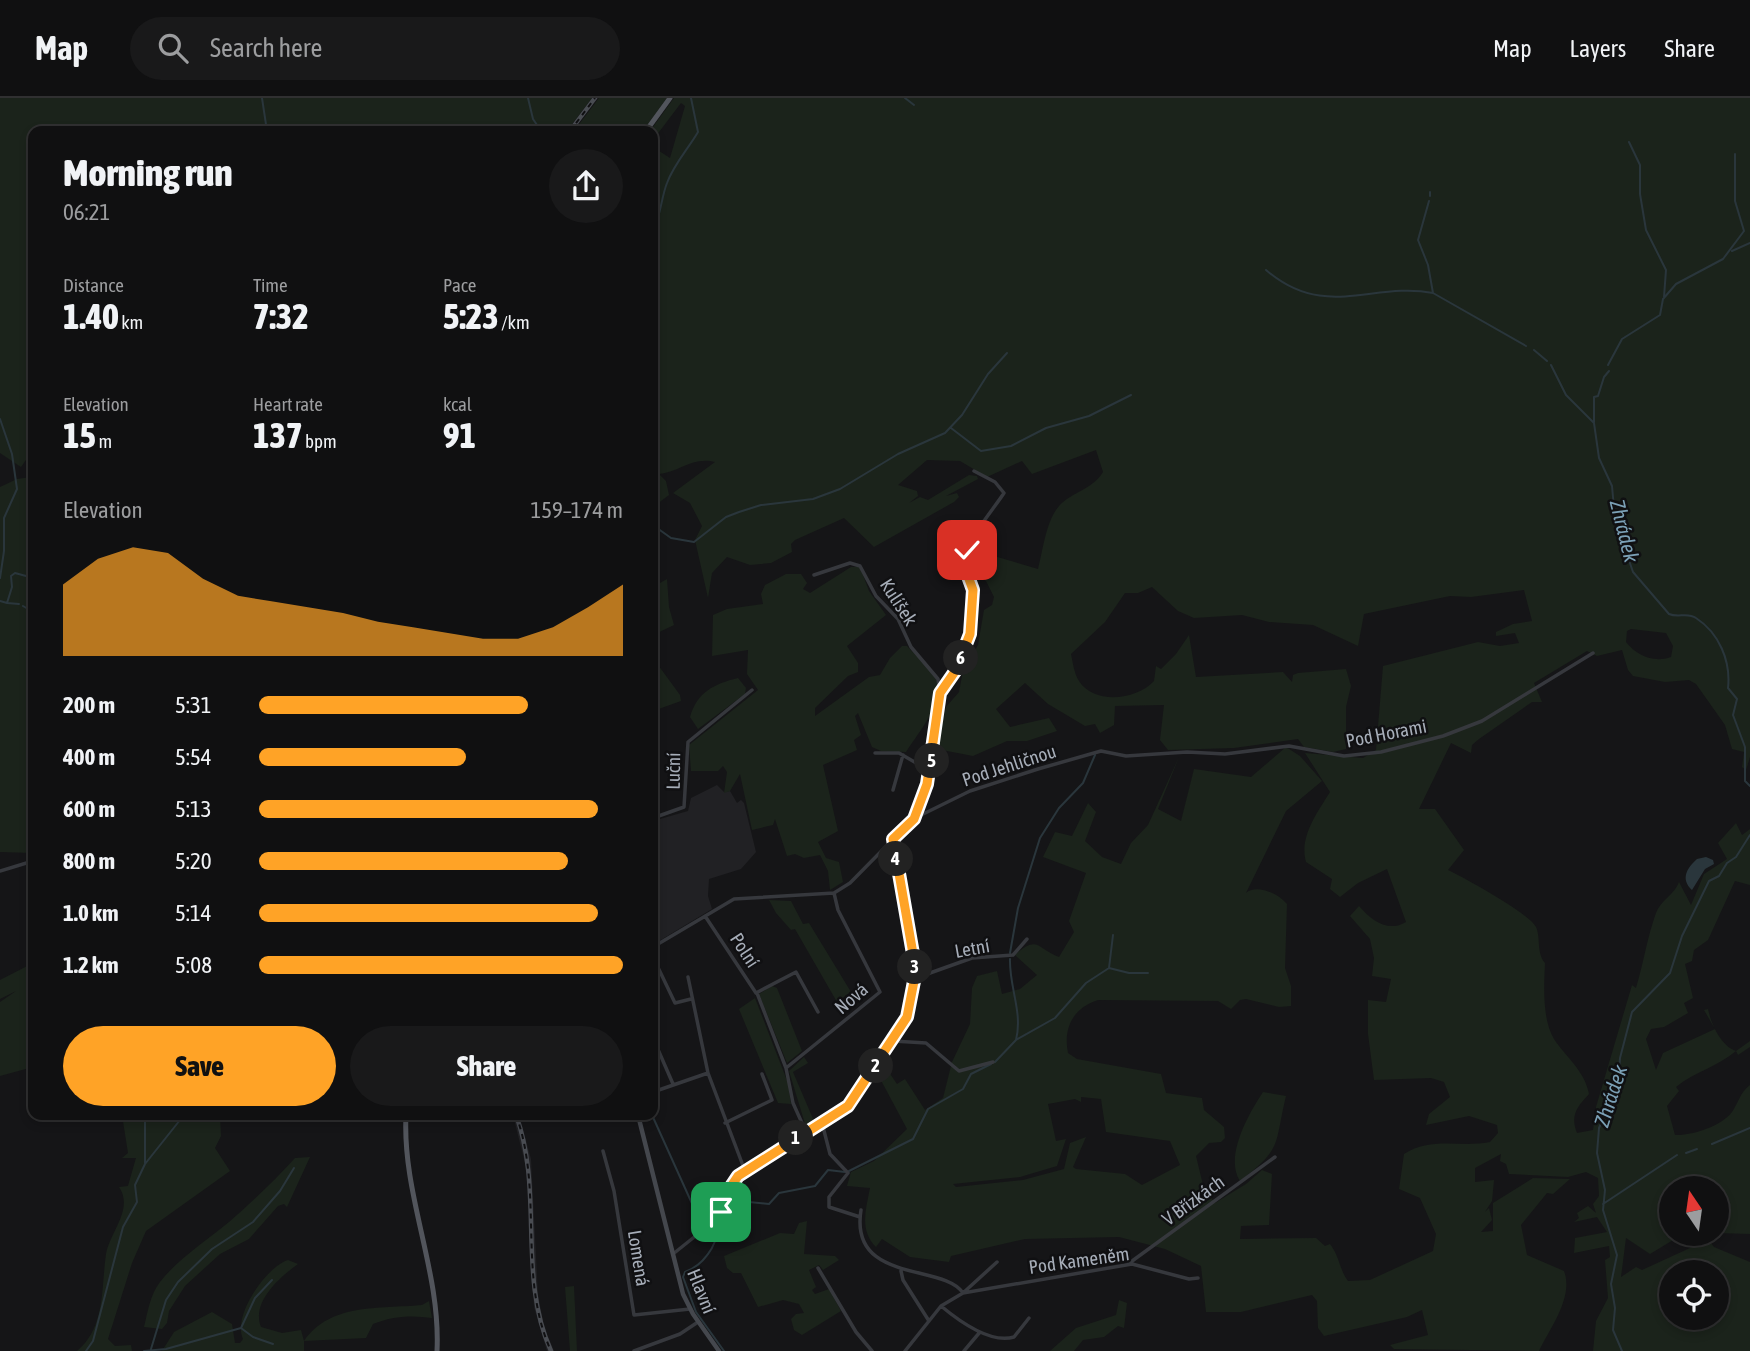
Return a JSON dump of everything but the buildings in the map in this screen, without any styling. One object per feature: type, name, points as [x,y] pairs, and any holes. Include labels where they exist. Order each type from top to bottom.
[{"type":"main road","points":[[650,126],[670,98]]},
{"type":"main road","points":[[406,1120],[406,1165],[436,1310],[437,1351]]},
{"type":"street","points":[[914,819],[930,771],[940,693],[956,670],[970,634],[973,590],[965,568],[967,550],[1004,493],[995,482],[974,471]]},
{"type":"street","name":"Kulíšek","points":[[814,575],[850,563],[860,566],[876,596],[898,619],[911,647],[934,671],[940,693]]},
{"type":"street","name":"Pod Horami","points":[[1126,756],[1186,752],[1225,754],[1289,746],[1344,757],[1381,752],[1443,736],[1482,721],[1591,655]]},
{"type":"street","name":"Luční","points":[[658,816],[684,807],[688,742],[752,690]]},
{"type":"street","name":"Pod Jehličnou","points":[[834,893],[850,883],[914,819],[970,791],[1094,752],[1126,756]]},
{"type":"street","points":[[875,753],[903,755],[930,771]]},
{"type":"street","points":[[893,790],[903,755]]},
{"type":"street","points":[[673,1254],[714,1221],[734,1180],[848,1106],[893,1041],[911,1008],[916,978],[893,839]]},
{"type":"street","points":[[0,870],[28,862]]},
{"type":"street","points":[[658,944],[734,899],[834,893]]},
{"type":"street","name":"Nová","points":[[786,1068],[880,992],[838,910],[834,893]]},
{"type":"street","name":"Polní","points":[[705,916],[756,993],[796,972],[818,1012]]},
{"type":"street","name":"Letní","points":[[916,978],[972,958],[1013,955],[1027,939]]},
{"type":"street","points":[[658,967],[675,1003],[691,999]]},
{"type":"street","points":[[688,977],[708,1073],[745,1171]]},
{"type":"street","points":[[756,993],[786,1068],[793,1102],[806,1132]]},
{"type":"street","points":[[893,1041],[926,1044],[959,1071],[993,1062]]},
{"type":"street","points":[[658,1050],[673,1085]]},
{"type":"street","points":[[658,1090],[708,1073]]},
{"type":"street","points":[[725,1123],[772,1100],[762,1074]]},
{"type":"street","name":"Hlavní","points":[[639,1120],[673,1254],[690,1309],[719,1351]]},
{"type":"street","points":[[822,1123],[830,1154],[848,1172],[829,1197],[829,1207],[860,1217]]},
{"type":"street","name":"Lomená","points":[[603,1150],[614,1191],[634,1315],[690,1309]]},
{"type":"street","name":"V Břízkách","points":[[1127,1265],[1275,1157]]},
{"type":"street","points":[[861,1210],[862,1238],[867,1246],[901,1271],[948,1280],[963,1293]]},
{"type":"street","name":"Pod Kameněm","points":[[905,1351],[941,1306],[963,1293],[997,1262]]},
{"type":"street","name":"Pod Kameněm","points":[[963,1293],[1127,1265],[1198,1278]]},
{"type":"street","points":[[818,1268],[856,1332],[872,1351]]},
{"type":"street","points":[[901,1271],[903,1279],[929,1321]]},
{"type":"street","points":[[941,1306],[980,1332],[1010,1339],[1029,1318]]},
{"type":"street","points":[[634,1351],[680,1334],[698,1322]]},
{"type":"street","points":[[964,1351],[980,1332]]},
{"type":"shaded area","points":[[0,98],[592,98],[571,126],[28,126],[28,457],[21,467],[0,453]]},
{"type":"shaded area","points":[[599,98],[667,98],[647,126],[578,126]]},
{"type":"shaded area","points":[[674,98],[1750,98],[1750,757],[1746,770],[1742,767],[1744,752],[1732,749],[1725,725],[1696,684],[1689,680],[1665,682],[1633,676],[1628,670],[1622,650],[1597,656],[1587,651],[1534,683],[1542,702],[1532,702],[1479,739],[1472,745],[1471,753],[1451,743],[1419,809],[1435,809],[1464,850],[1448,870],[1509,905],[1536,927],[1540,954],[1545,963],[1547,1022],[1554,1039],[1579,1071],[1589,1094],[1576,1112],[1574,1121],[1577,1133],[1593,1130],[1596,1107],[1632,985],[1636,988],[1658,909],[1679,882],[1691,905],[1704,874],[1727,859],[1718,843],[1736,823],[1742,835],[1750,829],[1750,885],[1735,881],[1708,940],[1694,950],[1692,961],[1685,964],[1693,998],[1684,1003],[1688,1013],[1664,1027],[1651,1029],[1646,1039],[1656,1070],[1663,1053],[1715,1029],[1721,1039],[1736,1051],[1676,1087],[1679,1091],[1667,1106],[1675,1135],[1697,1132],[1714,1126],[1727,1117],[1750,1085],[1750,1234],[1729,1233],[1729,1176],[1659,1176],[1659,1246],[1663,1246],[1650,1254],[1626,1238],[1621,1277],[1636,1267],[1642,1270],[1659,1262],[1659,1330],[1729,1330],[1729,1260],[1664,1260],[1694,1246],[1713,1246],[1750,1262],[1750,1351],[1593,1351],[1596,1321],[1608,1298],[1605,1260],[1610,1257],[1609,1246],[1574,1253],[1575,1238],[1607,1232],[1597,1217],[1574,1222],[1579,1218],[1577,1213],[1588,1206],[1596,1213],[1593,1204],[1599,1196],[1598,1178],[1586,1172],[1568,1177],[1509,1174],[1506,1164],[1500,1161],[1501,1154],[1475,1168],[1475,1182],[1494,1180],[1492,1201],[1485,1212],[1489,1208],[1492,1220],[1481,1232],[1493,1231],[1493,1203],[1533,1178],[1570,1179],[1553,1194],[1547,1193],[1521,1225],[1527,1255],[1564,1271],[1566,1281],[1563,1302],[1539,1351],[1394,1349],[1390,1345],[1428,1335],[1422,1310],[1407,1317],[1324,1336],[1318,1328],[1317,1301],[1312,1295],[1241,1312],[1206,1312],[1201,1266],[1165,1249],[1119,1237],[1025,1239],[951,1256],[949,1262],[910,1257],[882,1239],[876,1247],[867,1234],[866,1226],[870,1188],[847,1186],[851,1172],[874,1161],[907,1129],[876,1071],[882,1062],[897,1084],[905,1079],[925,1110],[943,1098],[952,1062],[970,1024],[972,988],[977,976],[997,971],[1002,994],[1020,989],[1037,975],[1015,955],[1028,945],[1037,945],[1059,957],[1074,932],[1069,921],[1086,873],[1043,857],[1055,832],[1072,836],[1088,803],[1096,812],[1085,841],[1102,857],[1121,864],[1131,843],[1148,825],[1179,757],[1158,809],[1181,821],[1194,769],[1251,777],[1286,747],[1300,756],[1322,781],[1286,811],[1246,893],[1260,889],[1278,896],[1287,904],[1285,968],[1291,986],[1291,1006],[1279,1007],[1246,999],[1240,1000],[1231,1009],[1218,1001],[1098,1000],[1082,1008],[1072,1020],[1067,1035],[1068,1053],[1077,1059],[1161,1074],[1166,1093],[1202,1098],[1204,1110],[1224,1127],[1225,1138],[1221,1142],[1209,1143],[1196,1156],[1204,1189],[1215,1203],[1246,1184],[1262,1170],[1272,1174],[1269,1225],[1241,1226],[1240,1239],[1316,1238],[1325,1246],[1330,1244],[1348,1281],[1370,1280],[1433,1251],[1436,1234],[1420,1198],[1399,1189],[1404,1154],[1425,1145],[1490,1142],[1498,1133],[1497,1125],[1469,1116],[1426,1125],[1429,1114],[1450,1097],[1444,1082],[1431,1078],[1374,1080],[1368,1034],[1368,1000],[1386,1002],[1391,979],[1372,976],[1374,958],[1370,939],[1350,916],[1359,906],[1380,923],[1393,926],[1406,922],[1387,869],[1358,883],[1340,897],[1330,889],[1332,879],[1306,862],[1304,853],[1307,834],[1330,792],[1305,753],[1363,758],[1376,750],[1383,666],[1478,642],[1500,646],[1519,643],[1515,633],[1496,636],[1496,632],[1513,624],[1532,621],[1524,590],[1471,597],[1450,596],[1364,614],[1358,646],[1313,625],[1269,622],[1242,615],[1194,618],[1178,611],[1152,587],[1138,593],[1125,593],[1105,622],[1071,654],[1077,678],[1086,689],[1105,697],[1116,697],[1127,696],[1147,687],[1154,681],[1156,666],[1161,669],[1189,635],[1196,677],[1283,672],[1292,682],[1293,675],[1298,673],[1346,669],[1351,686],[1346,707],[1346,749],[1333,752],[1304,747],[1298,739],[1234,748],[1168,750],[1160,740],[1164,705],[1115,706],[1114,725],[1100,733],[1095,724],[1085,726],[1048,704],[1025,683],[996,709],[1010,727],[1049,718],[1057,731],[1027,741],[1007,741],[973,756],[942,750],[937,742],[946,707],[959,692],[963,671],[978,645],[984,610],[992,605],[994,597],[986,581],[968,567],[969,552],[1038,569],[1048,528],[1059,506],[1093,483],[1103,472],[1096,450],[1032,474],[1022,461],[987,477],[960,461],[927,460],[898,485],[917,491],[918,496],[909,503],[920,497],[928,500],[969,475],[977,476],[978,479],[946,496],[957,493],[959,497],[954,502],[874,547],[844,518],[795,540],[791,544],[792,552],[771,563],[750,565],[727,557],[712,573],[708,598],[695,540],[702,526],[690,503],[673,493],[715,462],[700,461],[659,474],[666,481],[669,495],[658,503],[658,150],[670,158],[685,106],[681,103],[658,133],[658,126],[654,126]],"holes":[[[1631,629],[1666,633],[1673,646],[1671,657],[1652,659],[1635,651],[1626,642],[1627,631]],[[1081,1097],[1101,1099],[1106,1132],[1170,1141],[1180,1165],[1142,1185],[1125,1174],[1076,1169],[1073,1167],[1086,1137],[1070,1143],[1064,1169],[1023,1180],[956,1187],[953,1184],[1020,1177],[1057,1166],[1066,1139],[1056,1141],[1048,1104],[1075,1099],[1081,1102]]]},
{"type":"shaded area","points":[[28,477],[28,853],[0,852],[0,487]]},
{"type":"shaded area","points":[[851,567],[860,567],[869,591],[886,615],[847,646],[858,663],[858,672],[848,676],[815,708],[815,716],[869,677],[880,675],[890,658],[902,646],[907,646],[934,675],[938,694],[930,715],[906,752],[881,751],[872,747],[858,713],[855,716],[861,735],[854,740],[857,750],[823,765],[838,831],[818,842],[826,858],[839,862],[843,882],[830,890],[828,871],[820,855],[804,858],[795,854],[787,856],[775,819],[773,825],[752,830],[740,774],[730,791],[724,793],[727,772],[723,766],[718,771],[691,771],[689,745],[758,690],[747,674],[748,650],[712,656],[713,615],[727,609],[763,604],[761,594],[765,585],[786,574],[801,574],[807,583],[803,589],[810,593]]},
{"type":"shaded area","points":[[667,579],[669,607],[674,625],[658,633],[658,584]]},
{"type":"shaded area","points":[[658,665],[680,695],[681,701],[658,709]]},
{"type":"shaded area","points":[[738,678],[746,688],[745,694],[698,729],[690,717],[697,701],[714,686]]},
{"type":"shaded area","points":[[717,785],[724,792],[730,791],[737,803],[741,800],[756,852],[741,869],[709,879],[708,896],[712,909],[658,942],[658,820],[688,811],[691,798]]},
{"type":"shaded area","points":[[1706,857],[1713,860],[1714,864],[1705,869],[1692,890],[1686,882],[1688,870],[1697,859]]},
{"type":"shaded area","points":[[769,900],[791,901],[803,924],[809,923],[851,992],[837,1002],[795,929],[791,930]]},
{"type":"shaded area","points":[[28,966],[28,1068],[0,1076],[0,1002],[16,991],[0,999],[0,980]]},
{"type":"shaded area","points":[[772,986],[777,988],[802,1051],[787,1063],[759,994]]},
{"type":"shaded area","points":[[755,998],[788,1083],[791,1104],[778,1103],[739,1009]]},
{"type":"shaded area","points":[[1708,1009],[1715,1029],[1704,1010]]},
{"type":"shaded area","points":[[1750,1041],[1750,1047],[1738,1055],[1736,1051]]},
{"type":"shaded area","points":[[804,1057],[808,1063],[793,1072],[814,1121],[806,1127],[789,1071]]},
{"type":"shaded area","points":[[1263,1092],[1286,1096],[1278,1136],[1264,1161],[1240,1181],[1235,1160],[1240,1135]]},
{"type":"shaded area","points":[[123,1120],[220,1120],[221,1136],[215,1148],[230,1171],[146,1231],[132,1263],[108,1339],[115,1346],[131,1345],[132,1351],[77,1351],[93,1330],[98,1318],[106,1254],[123,1212],[123,1195],[119,1187],[128,1186],[136,1158],[122,1158],[128,1153]]},
{"type":"shaded area","points":[[514,1120],[520,1120],[531,1159],[538,1295],[544,1327],[554,1351],[547,1351],[534,1307],[527,1171]]},
{"type":"shaded area","points":[[310,1157],[287,1207],[284,1204],[278,1206],[249,1239],[220,1254],[185,1286],[169,1311],[167,1323],[162,1329],[144,1327],[154,1292],[167,1273],[246,1207],[295,1158]]},
{"type":"shaded area","points":[[807,1221],[804,1254],[835,1256],[839,1260],[823,1270],[819,1265],[809,1270],[816,1287],[812,1290],[815,1294],[829,1289],[841,1311],[802,1335],[794,1330],[791,1319],[796,1314],[804,1313],[799,1304],[783,1300],[758,1307],[741,1273],[733,1273],[727,1268],[724,1256],[780,1233],[794,1234],[799,1223]]},
{"type":"shaded area","points":[[288,1260],[298,1264],[269,1291],[260,1308],[259,1318],[261,1327],[282,1333],[301,1330],[304,1351],[162,1351],[174,1332],[212,1312],[232,1324],[235,1343],[240,1343],[243,1339],[242,1318],[253,1294],[270,1272]]},
{"type":"shaded area","points":[[574,1286],[577,1351],[570,1351],[565,1287]]},
{"type":"shaded area","points":[[1119,1300],[1127,1303],[1124,1328],[1118,1326],[1104,1337],[1083,1340],[1074,1351],[1050,1351],[1076,1328],[1116,1315]]},
{"type":"shaded area","points":[[429,1301],[432,1318],[402,1317],[380,1321],[373,1324],[366,1338],[304,1341],[327,1320],[341,1314],[373,1308],[422,1305]]},
{"type":"waterway","points":[[262,98],[266,126]]},
{"type":"waterway","points":[[528,98],[533,119],[538,126]]},
{"type":"waterway","points":[[658,218],[670,176],[698,132],[691,98]]},
{"type":"waterway","points":[[905,98],[914,105]]},
{"type":"waterway","points":[[1629,142],[1640,165],[1640,194],[1646,230],[1666,270],[1664,297]]},
{"type":"waterway","points":[[1608,365],[1622,339],[1660,315],[1663,299],[1676,284],[1723,259],[1744,231],[1735,201],[1735,154]]},
{"type":"waterway","points":[[1429,201],[1418,240],[1428,265],[1433,293]]},
{"type":"waterway","points":[[1732,251],[1750,243]]},
{"type":"waterway","name":"Zhrádek","points":[[1266,270],[1288,285],[1329,297],[1411,291],[1433,293],[1526,346]]},
{"type":"waterway","name":"Zhrádek","points":[[1534,350],[1547,361]]},
{"type":"waterway","points":[[658,529],[671,538],[694,542],[726,517],[739,512],[761,505],[813,499],[840,489],[898,454],[945,433],[962,415],[988,374],[1007,353]]},
{"type":"waterway","name":"Zhrádek","points":[[1551,365],[1566,395],[1594,423],[1599,458],[1612,486],[1614,508],[1626,535],[1625,549],[1633,572],[1669,614],[1696,618],[1711,631],[1722,649],[1728,668],[1728,688],[1737,699],[1733,715],[1745,747],[1745,781],[1750,786]]},
{"type":"waterway","points":[[1594,422],[1594,397],[1598,396],[1604,377],[1609,371]]},
{"type":"waterway","points":[[951,428],[981,451],[1011,446],[1046,428],[1089,416],[1131,395]]},
{"type":"waterway","points":[[0,419],[12,454],[17,489],[4,518],[4,551],[0,578]]},
{"type":"waterway","points":[[0,601],[7,603],[12,587],[11,576],[15,573],[28,574]]},
{"type":"waterway","points":[[7,603],[19,604]]},
{"type":"waterway","points":[[23,606],[28,609]]},
{"type":"waterway","points":[[1010,953],[1018,908],[1040,838],[1059,808],[1083,783],[1095,755]]},
{"type":"waterway","name":"Zhrádek","points":[[1622,1351],[1613,1330],[1615,1308],[1611,1284],[1617,1255],[1603,1210],[1605,1190],[1597,1153],[1599,1128],[1618,1085],[1620,1058],[1632,1012],[1670,973],[1682,936],[1709,881],[1719,876],[1727,863],[1736,857],[1750,835]]},
{"type":"waterway","points":[[1109,968],[1113,935]]},
{"type":"waterway","points":[[1010,959],[1018,1019],[1016,1040]]},
{"type":"waterway","points":[[995,1062],[1016,1040],[1055,1018],[1086,983],[1109,968],[1129,973],[1148,973]]},
{"type":"waterway","points":[[849,1171],[913,1139],[928,1109],[963,1089],[971,1074],[991,1064]]},
{"type":"waterway","points":[[145,1120],[145,1163]]},
{"type":"waterway","points":[[86,1351],[93,1341],[123,1227],[137,1202],[135,1185],[145,1164],[180,1120]]},
{"type":"waterway","points":[[654,1120],[694,1208],[707,1215],[717,1227],[715,1241],[708,1254],[685,1272],[683,1277],[696,1312],[724,1351]]},
{"type":"waterway","points":[[1712,1144],[1750,1128]]},
{"type":"waterway","points":[[1686,1153],[1697,1149]]},
{"type":"waterway","points":[[1603,1204],[1677,1155]]},
{"type":"waterway","points":[[151,1349],[166,1300],[178,1282],[212,1249],[253,1222],[280,1191],[294,1168]]},
{"type":"waterway","points":[[727,1209],[749,1202],[769,1204],[779,1193],[815,1186],[828,1170],[845,1172]]},
{"type":"waterway","points":[[144,1351],[166,1349],[241,1328],[255,1298],[272,1280]]},
{"type":"waterway","points":[[241,1328],[253,1337],[273,1344]]},
{"type":"railway","points":[[574,126],[595,98]]},
{"type":"railway","points":[[517,1120],[528,1173],[535,1293],[551,1351]]},
{"type":"route","points":[[721,1212],[728,1191],[738,1176],[848,1106],[893,1041],[911,1008],[916,971],[893,839],[914,819],[932,763],[935,718],[940,693],[956,670],[970,634],[973,590],[965,568],[964,557],[967,550]]}]
